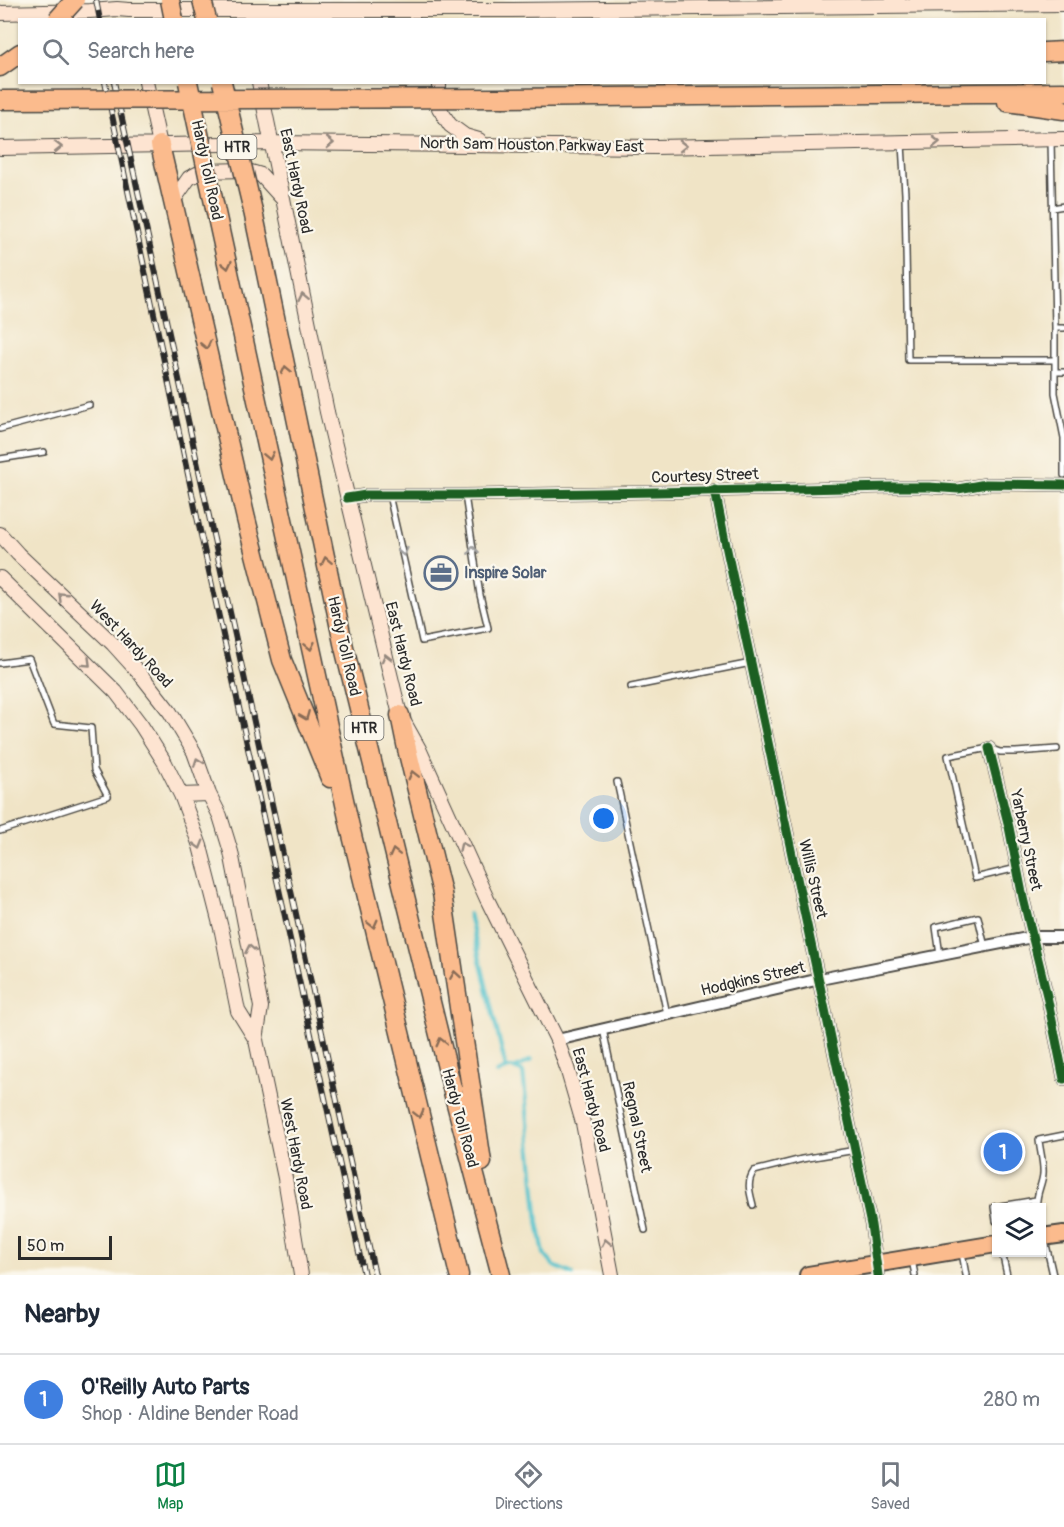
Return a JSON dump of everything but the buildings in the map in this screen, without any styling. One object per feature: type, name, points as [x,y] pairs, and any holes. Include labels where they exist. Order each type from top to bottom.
[{"type":"highway","points":[[59,18],[75,0]]},
{"type":"highway","points":[[170,0],[174,18]]},
{"type":"highway","points":[[202,0],[206,18]]},
{"type":"highway","points":[[1046,54],[1064,53]]},
{"type":"highway","points":[[0,66],[18,54]]},
{"type":"highway","points":[[0,66],[18,64]]},
{"type":"highway","name":"Hardy Toll Road","points":[[188,84],[350,826],[459,1275]]},
{"type":"highway","name":"Hardy Toll Road","points":[[222,84],[253,211],[343,643],[454,1096],[501,1275]]},
{"type":"highway","points":[[0,100],[1064,92]]},
{"type":"highway","points":[[952,93],[1064,110]]},
{"type":"highway","points":[[160,145],[247,526],[282,660],[350,826]]},
{"type":"highway","points":[[400,715],[442,893],[493,1241]]},
{"type":"main road","points":[[0,13],[117,9],[512,10],[652,4],[1064,4]]},
{"type":"main road","points":[[474,18],[512,10]]},
{"type":"main road","points":[[146,84],[160,145]]},
{"type":"main road","name":"East Hardy Road","points":[[259,84],[327,412],[400,715],[419,749],[487,899],[557,1040],[583,1122],[612,1275]]},
{"type":"main road","points":[[440,84],[440,108],[450,125],[465,136],[494,145]]},
{"type":"main road","name":"North Sam Houston Parkway East","points":[[0,148],[271,143],[655,147],[1058,140]]},
{"type":"main road","points":[[173,201],[189,178],[203,171],[244,170],[261,175],[282,198]]},
{"type":"main road","name":"West Hardy Road","points":[[0,534],[113,644],[141,675],[170,712],[194,752],[209,794],[220,816],[231,852],[261,1007],[256,1040]]},
{"type":"main road","name":"West Hardy Road","points":[[0,578],[116,692],[141,725],[165,763],[181,795],[202,857],[222,932],[238,1011],[256,1040],[285,1178],[302,1275]]},
{"type":"main road","points":[[181,795],[209,794]]},
{"type":"main road","points":[[1046,1234],[1064,1234]]},
{"type":"main road","points":[[808,1275],[914,1267],[961,1250],[992,1245]]},
{"type":"street","name":"Courtesy Street","points":[[347,498],[366,495],[917,487],[958,489],[986,484],[1064,484]]},
{"type":"street","name":"Willis Street","points":[[715,490],[820,979],[871,1225],[877,1270]]},
{"type":"street","name":"Yarberry Street","points":[[989,748],[1064,1079]]},
{"type":"street","name":"Hodgkins Street","points":[[557,1040],[820,979],[1032,937],[1064,937]]},
{"type":"lane","points":[[1058,140],[1052,208],[1055,393],[1064,438],[1064,475]]},
{"type":"lane","points":[[902,142],[908,360],[1055,360]]},
{"type":"lane","points":[[1052,208],[1064,206]]},
{"type":"lane","points":[[1055,328],[1064,328]]},
{"type":"lane","points":[[1055,372],[1064,372]]},
{"type":"lane","points":[[0,429],[89,405]]},
{"type":"lane","points":[[0,459],[44,452]]},
{"type":"lane","points":[[389,495],[422,641],[488,628],[480,595],[465,495]]},
{"type":"lane","points":[[0,663],[29,659],[54,724],[91,728],[94,770],[108,796],[0,831]]},
{"type":"lane","points":[[631,687],[752,663]]},
{"type":"lane","points":[[1017,868],[975,878],[948,756],[989,748],[1000,752],[1057,749]]},
{"type":"lane","points":[[617,782],[668,1014]]},
{"type":"lane","points":[[940,955],[936,927],[978,917],[985,947]]},
{"type":"lane","name":"Regnal Street","points":[[603,1029],[645,1230]]},
{"type":"lane","points":[[1036,1203],[1043,1177],[1039,1140],[1064,1135]]},
{"type":"lane","points":[[753,1205],[749,1178],[754,1171],[802,1159],[855,1150]]},
{"type":"lane","points":[[1018,1203],[1036,1200]]},
{"type":"lane","points":[[1046,1249],[1053,1275]]},
{"type":"lane","points":[[961,1250],[966,1275]]},
{"type":"lane","points":[[1003,1257],[1007,1275]]},
{"type":"waterway","points":[[469,914],[506,1068]]},
{"type":"waterway","points":[[516,1068],[531,1060]]},
{"type":"waterway","points":[[497,1073],[510,1068],[523,1072],[538,1222],[544,1254],[554,1266],[573,1274]]},
{"type":"railway","points":[[96,0],[100,18]]},
{"type":"railway","points":[[105,84],[197,517],[364,1275]]},
{"type":"railway","points":[[114,84],[375,1275]]},
{"type":"cycle path","points":[[347,498],[366,495],[891,487],[958,489],[986,484],[1064,485]]},
{"type":"cycle path","points":[[715,490],[871,1225],[878,1275]]},
{"type":"cycle path","points":[[989,748],[1009,827],[1064,1079]]},
{"type":"place","name":"Inspire Solar","points":[[441,573]]},
{"type":"place","name":"O'Reilly Auto Parts","points":[[1003,1152]]}]
